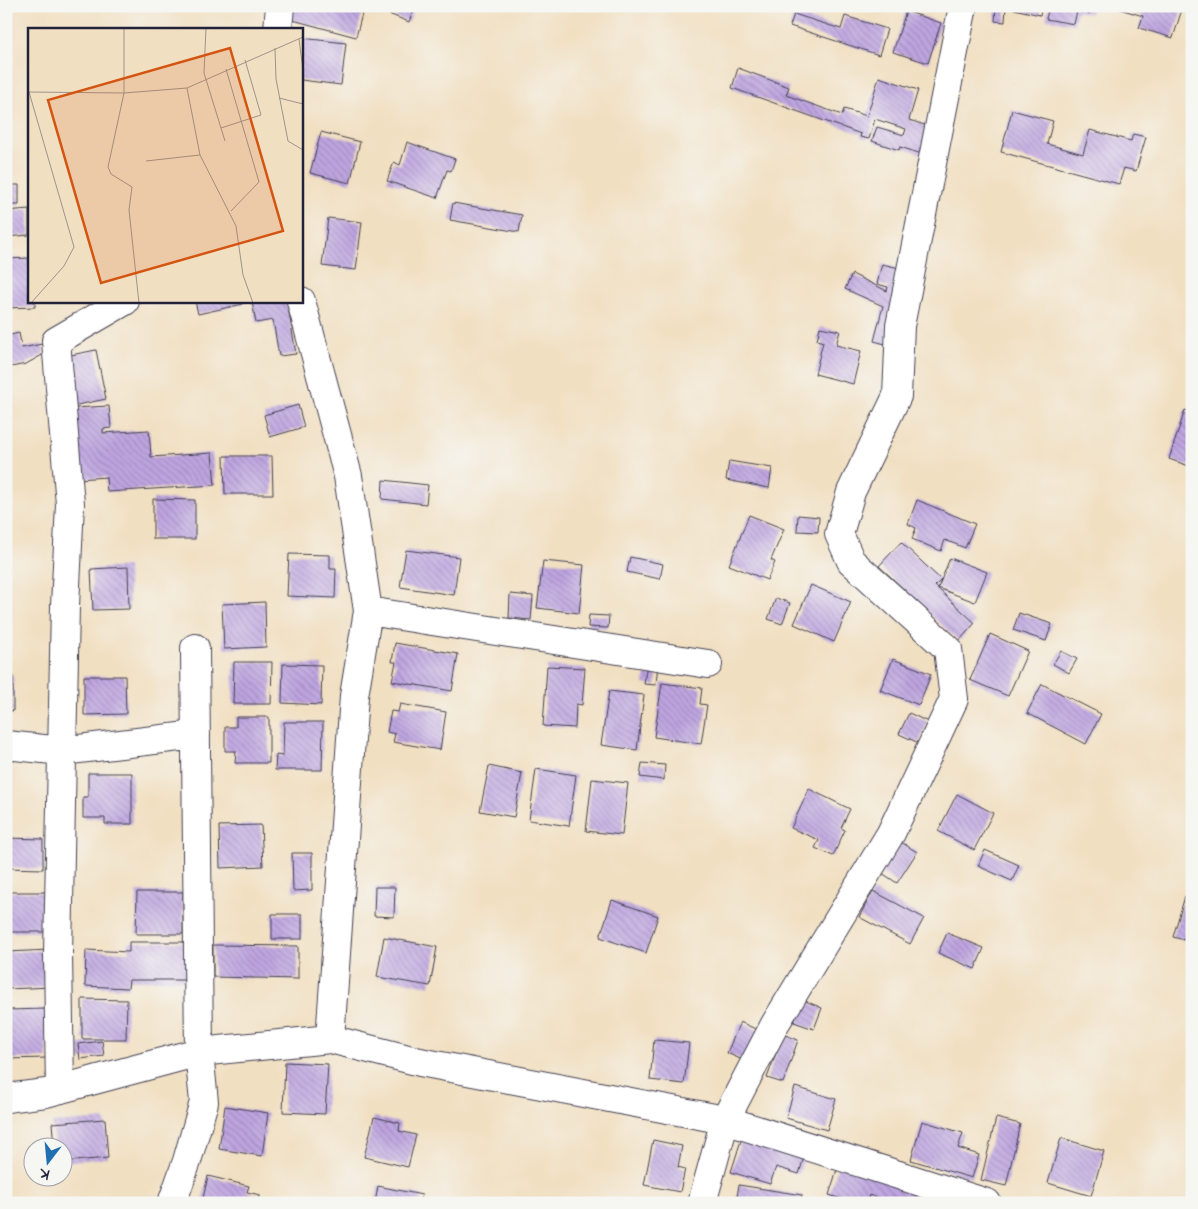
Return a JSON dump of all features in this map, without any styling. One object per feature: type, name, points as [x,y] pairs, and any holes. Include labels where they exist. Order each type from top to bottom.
[{"type":"street","points":[[278,28],[280,6]]},
{"type":"street","points":[[702,1203],[725,1120],[775,1024],[891,833],[954,699],[948,649],[851,561],[839,534],[851,492],[897,396],[900,326],[963,6]]},
{"type":"street","points":[[60,1089],[58,954],[65,606],[70,504],[56,341],[123,302]]},
{"type":"street","points":[[301,302],[348,476],[368,611],[354,696],[330,1039]]},
{"type":"street","points":[[368,611],[708,664]]},
{"type":"street","points":[[172,1203],[187,1161],[204,1102],[199,1052],[195,648]]},
{"type":"street","points":[[6,745],[62,751],[196,735]]},
{"type":"street","points":[[6,1098],[60,1089],[199,1052],[330,1039],[420,1062],[725,1120],[987,1203]]},
{"type":"building","points":[[292,6],[364,6],[356,37],[289,19]]},
{"type":"building","points":[[377,6],[415,6],[409,22],[376,9]]},
{"type":"building","points":[[996,6],[1006,6],[1005,22],[995,21]]},
{"type":"building","points":[[1014,6],[1042,6],[1040,15],[1014,9]]},
{"type":"building","points":[[1049,6],[1092,6],[1090,14],[1077,11],[1074,24],[1046,19]]},
{"type":"building","points":[[1121,6],[1183,6],[1173,38],[1139,28],[1143,16],[1120,9]]},
{"type":"building","points":[[906,11],[941,23],[928,63],[893,52]]},
{"type":"building","points":[[794,14],[841,29],[845,16],[887,29],[879,55],[790,26]]},
{"type":"building","points":[[302,38],[346,43],[341,85],[302,80]]},
{"type":"building","points":[[738,68],[789,87],[786,95],[842,115],[844,109],[867,116],[879,77],[918,90],[909,120],[934,128],[925,155],[900,147],[899,150],[872,141],[877,127],[904,135],[906,129],[875,119],[869,139],[860,137],[861,134],[732,88]]},
{"type":"building","points":[[1012,110],[1053,121],[1047,144],[1083,154],[1090,130],[1131,141],[1133,134],[1146,137],[1136,171],[1124,168],[1119,184],[1001,152]]},
{"type":"building","points":[[321,132],[360,142],[350,183],[310,173]]},
{"type":"building","points":[[407,142],[455,159],[451,171],[447,170],[437,198],[387,181],[394,162],[400,165]]},
{"type":"building","points":[[6,185],[19,185],[19,205],[6,205]]},
{"type":"building","points":[[453,203],[522,215],[519,232],[450,220]]},
{"type":"building","points":[[28,209],[28,235],[6,237],[6,211]]},
{"type":"building","points":[[328,218],[362,222],[356,270],[322,266]]},
{"type":"building","points":[[28,258],[28,302],[35,302],[35,307],[6,308],[6,259]]},
{"type":"building","points":[[882,264],[908,270],[889,345],[874,341],[883,306],[845,289],[852,274],[887,291],[888,287],[877,284]]},
{"type":"building","points":[[195,302],[243,302],[243,304],[198,314]]},
{"type":"building","points":[[252,302],[287,302],[296,354],[279,356],[273,320],[256,323]]},
{"type":"building","points":[[820,327],[840,331],[836,345],[861,351],[853,384],[815,374],[823,342],[817,340]]},
{"type":"building","points":[[19,333],[22,348],[42,344],[44,354],[26,364],[6,368],[6,336]]},
{"type":"building","points":[[96,350],[106,399],[72,406],[61,357]]},
{"type":"building","points":[[298,405],[304,427],[270,437],[264,415]]},
{"type":"building","points":[[109,406],[111,428],[103,429],[103,433],[149,430],[151,457],[212,453],[215,485],[107,492],[106,477],[79,479],[74,408]]},
{"type":"building","points":[[1185,410],[1192,412],[1192,459],[1189,466],[1169,459]]},
{"type":"building","points":[[224,456],[272,456],[273,494],[225,494]]},
{"type":"building","points":[[729,461],[772,468],[769,488],[726,480]]},
{"type":"building","points":[[383,480],[428,485],[426,504],[382,499]]},
{"type":"building","points":[[153,499],[195,500],[195,539],[153,539]]},
{"type":"building","points":[[917,500],[975,524],[965,548],[945,540],[941,551],[912,539],[916,528],[908,524]]},
{"type":"building","points":[[749,515],[784,529],[771,560],[775,562],[767,580],[729,565]]},
{"type":"building","points":[[798,515],[819,517],[818,532],[797,531]]},
{"type":"building","points":[[901,542],[941,580],[935,586],[975,623],[959,641],[879,566]]},
{"type":"building","points":[[406,550],[459,557],[454,595],[400,587]]},
{"type":"building","points":[[289,554],[330,555],[330,569],[336,569],[335,598],[287,596]]},
{"type":"building","points":[[630,557],[663,564],[660,579],[627,572]]},
{"type":"building","points":[[950,558],[987,572],[975,602],[938,588]]},
{"type":"building","points":[[543,561],[584,565],[579,613],[537,608]]},
{"type":"building","points":[[128,567],[129,609],[93,610],[91,569]]},
{"type":"building","points":[[811,585],[851,602],[834,642],[794,624]]},
{"type":"building","points":[[510,594],[533,596],[531,620],[509,618]]},
{"type":"building","points":[[776,598],[790,603],[782,624],[768,619]]},
{"type":"building","points":[[265,602],[266,647],[224,649],[222,604]]},
{"type":"building","points":[[6,613],[9,613],[9,652],[6,652]]},
{"type":"building","points":[[1019,613],[1052,624],[1046,641],[1013,630]]},
{"type":"building","points":[[589,615],[609,616],[608,628],[588,627]]},
{"type":"building","points":[[990,634],[1028,651],[1008,696],[970,680]]},
{"type":"building","points":[[395,643],[458,654],[452,691],[392,681],[396,662],[392,662]]},
{"type":"building","points":[[1061,651],[1077,659],[1069,673],[1053,664]]},
{"type":"building","points":[[893,659],[931,674],[919,705],[880,690]]},
{"type":"building","points":[[234,662],[272,662],[271,704],[233,704]]},
{"type":"building","points":[[647,662],[658,663],[656,685],[644,684]]},
{"type":"building","points":[[283,664],[322,665],[321,705],[282,703]]},
{"type":"building","points":[[547,666],[585,668],[582,705],[576,704],[575,728],[543,726]]},
{"type":"building","points":[[6,675],[13,675],[13,711],[6,710]]},
{"type":"building","points":[[84,676],[125,676],[126,714],[84,715]]},
{"type":"building","points":[[662,683],[702,688],[700,704],[707,705],[701,744],[654,737]]},
{"type":"building","points":[[1042,684],[1101,714],[1086,744],[1027,713]]},
{"type":"building","points":[[609,691],[644,695],[637,750],[601,745]]},
{"type":"building","points":[[400,704],[446,712],[440,750],[393,742],[395,734],[387,732],[391,711],[398,712]]},
{"type":"building","points":[[909,713],[928,722],[919,743],[899,734]]},
{"type":"building","points":[[236,717],[269,717],[269,763],[235,763],[236,751],[225,751],[225,727],[236,727]]},
{"type":"building","points":[[284,722],[323,722],[322,770],[275,770],[276,755],[283,756]]},
{"type":"building","points":[[642,763],[665,765],[664,780],[640,777]]},
{"type":"building","points":[[489,766],[522,773],[514,817],[480,811]]},
{"type":"building","points":[[536,769],[576,775],[569,826],[529,820]]},
{"type":"building","points":[[88,773],[132,773],[132,824],[105,824],[105,818],[83,818],[83,797],[88,797]]},
{"type":"building","points":[[592,779],[628,783],[622,835],[586,831]]},
{"type":"building","points":[[809,789],[850,809],[841,828],[845,830],[833,856],[815,848],[819,840],[791,828]]},
{"type":"building","points":[[957,794],[993,813],[974,850],[938,831]]},
{"type":"building","points":[[261,825],[263,866],[220,868],[219,826]]},
{"type":"building","points":[[6,838],[43,839],[43,869],[6,868]]},
{"type":"building","points":[[901,842],[917,852],[897,883],[882,873]]},
{"type":"building","points":[[985,850],[1019,865],[1012,881],[978,866]]},
{"type":"building","points":[[292,853],[312,853],[312,890],[293,891]]},
{"type":"building","points":[[375,887],[395,887],[394,917],[374,916]]},
{"type":"building","points":[[873,891],[924,918],[910,944],[859,917]]},
{"type":"building","points":[[6,892],[54,892],[54,932],[6,932]]},
{"type":"building","points":[[137,892],[183,892],[183,934],[136,934]]},
{"type":"building","points":[[1185,896],[1192,897],[1192,942],[1173,937]]},
{"type":"building","points":[[612,900],[658,916],[646,953],[600,937]]},
{"type":"building","points":[[272,914],[302,914],[302,939],[272,939]]},
{"type":"building","points":[[947,933],[984,948],[975,969],[938,953]]},
{"type":"building","points":[[384,937],[437,947],[430,986],[377,977]]},
{"type":"building","points":[[129,942],[188,942],[188,980],[129,980],[128,988],[85,986],[86,950],[129,952]]},
{"type":"building","points":[[213,945],[298,946],[298,979],[213,977]]},
{"type":"building","points":[[50,950],[52,987],[7,989],[6,952]]},
{"type":"building","points":[[82,999],[127,1000],[126,1039],[82,1039]]},
{"type":"building","points":[[803,1000],[822,1008],[814,1029],[794,1022]]},
{"type":"building","points":[[46,1009],[47,1058],[6,1059],[6,1010]]},
{"type":"building","points":[[740,1022],[760,1031],[747,1062],[727,1053]]},
{"type":"building","points":[[783,1034],[798,1040],[783,1083],[767,1078]]},
{"type":"building","points":[[654,1040],[689,1043],[684,1084],[650,1080]]},
{"type":"building","points":[[102,1041],[104,1056],[80,1059],[78,1044]]},
{"type":"building","points":[[285,1062],[328,1064],[325,1114],[283,1112]]},
{"type":"building","points":[[795,1087],[836,1099],[827,1130],[786,1118]]},
{"type":"building","points":[[225,1106],[268,1113],[262,1156],[219,1149]]},
{"type":"building","points":[[374,1117],[400,1123],[399,1131],[416,1135],[408,1167],[364,1157]]},
{"type":"building","points":[[996,1118],[1020,1124],[1006,1186],[981,1180]]},
{"type":"building","points":[[105,1119],[108,1158],[72,1161],[72,1136],[53,1136],[52,1123]]},
{"type":"building","points":[[922,1121],[963,1133],[958,1148],[979,1155],[972,1178],[911,1160]]},
{"type":"building","points":[[744,1131],[806,1150],[799,1174],[776,1167],[770,1184],[731,1172]]},
{"type":"building","points":[[1061,1138],[1104,1151],[1091,1196],[1048,1183]]},
{"type":"building","points":[[653,1140],[682,1146],[678,1167],[685,1169],[680,1192],[644,1185]]},
{"type":"building","points":[[839,1163],[940,1194],[937,1203],[893,1203],[869,1195],[867,1203],[855,1203],[829,1195]]},
{"type":"building","points":[[208,1176],[249,1186],[247,1192],[260,1195],[259,1203],[202,1203]]},
{"type":"building","points":[[739,1185],[802,1195],[801,1203],[736,1203]]},
{"type":"building","points":[[378,1186],[422,1195],[420,1203],[375,1203]]}]
